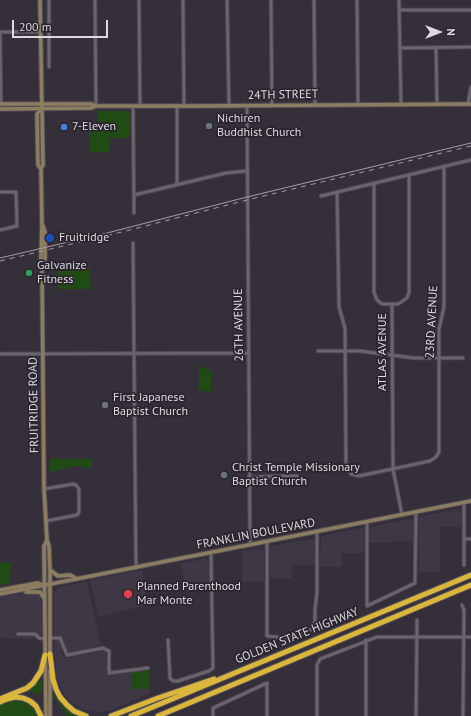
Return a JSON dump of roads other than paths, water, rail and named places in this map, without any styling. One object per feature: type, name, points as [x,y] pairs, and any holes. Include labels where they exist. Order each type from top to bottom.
[{"type":"highway","name":"GOLDEN STATE HIGHWAY","points":[[131,716],[471,575]]},
{"type":"highway","name":"GOLDEN STATE HIGHWAY","points":[[158,716],[471,585]]},
{"type":"highway","points":[[0,699],[27,688],[33,683],[41,671],[48,655]]},
{"type":"highway","points":[[48,655],[53,679],[60,698],[74,711],[86,716]]},
{"type":"highway","points":[[111,716],[203,682],[242,670]]},
{"type":"highway","points":[[0,702],[15,697],[23,698],[36,706],[41,716]]},
{"type":"highway","points":[[168,716],[204,697]]},
{"type":"main road","name":"FRUITRIDGE ROAD","points":[[40,0],[41,109],[37,114],[38,165],[41,169],[44,490],[50,570],[50,638],[46,716]]},
{"type":"main road","name":"24TH STREET","points":[[1,104],[92,104],[96,106]]},
{"type":"main road","name":"24TH STREET","points":[[0,110],[91,108],[96,106],[133,105],[470,104]]},
{"type":"main road","name":"FRANKLIN BOULEVARD","points":[[0,594],[471,501]]},
{"type":"main road","name":"FRUITRIDGE ROAD","points":[[47,540],[44,546],[45,639],[48,655],[50,716]]},
{"type":"main road","points":[[50,570],[58,576],[70,574],[77,579]]},
{"type":"main road","name":"FRANKLIN BOULEVARD","points":[[0,590],[38,583],[45,586]]},
{"type":"main road","points":[[21,590],[25,592],[40,592],[45,599]]},
{"type":"street","points":[[49,0],[49,67]]},
{"type":"street","points":[[95,0],[96,106]]},
{"type":"street","points":[[139,0],[140,105]]},
{"type":"street","points":[[183,0],[184,105]]},
{"type":"street","points":[[227,0],[228,105]]},
{"type":"street","points":[[271,0],[272,105]]},
{"type":"street","points":[[314,0],[315,104]]},
{"type":"street","points":[[357,0],[358,104]]},
{"type":"street","points":[[400,0],[401,104]]},
{"type":"street","points":[[400,10],[471,10]]},
{"type":"street","points":[[1,104],[0,32],[40,32]]},
{"type":"street","points":[[400,48],[471,47]]},
{"type":"street","points":[[436,48],[437,104]]},
{"type":"street","points":[[470,104],[471,87]]},
{"type":"street","points":[[133,105],[134,213]]},
{"type":"street","points":[[177,105],[177,185]]},
{"type":"street","name":"26TH AVENUE","points":[[247,105],[250,545]]},
{"type":"street","points":[[322,196],[471,160]]},
{"type":"street","name":"23RD AVENUE","points":[[393,469],[430,461],[438,455],[440,449],[439,325],[444,307],[444,166]]},
{"type":"street","points":[[134,195],[226,173],[247,171]]},
{"type":"street","name":"ATLAS AVENUE","points":[[402,515],[393,469],[392,305],[404,301],[409,292],[409,175]]},
{"type":"street","points":[[374,183],[374,292],[376,298],[380,302],[392,305]]},
{"type":"street","points":[[0,192],[16,192],[17,226],[0,230]]},
{"type":"street","points":[[338,192],[339,307],[344,325],[347,469],[353,475],[358,476],[393,469]]},
{"type":"street","points":[[133,243],[136,568]]},
{"type":"street","points":[[318,351],[370,351],[414,358],[462,358]]},
{"type":"street","points":[[0,354],[249,353]]},
{"type":"street","points":[[249,477],[297,476]]},
{"type":"street","points":[[44,490],[73,484],[79,489],[79,512],[77,515],[46,521]]},
{"type":"street","points":[[464,503],[464,565]]},
{"type":"street","points":[[367,522],[367,606],[415,584],[416,512]]},
{"type":"street","points":[[267,542],[267,636],[281,638],[292,637],[308,631],[314,626],[317,592],[317,532]]},
{"type":"street","points":[[464,539],[471,539]]},
{"type":"street","points":[[168,640],[170,678],[173,681],[178,681],[209,671],[213,668],[211,553]]},
{"type":"street","points":[[462,605],[464,610],[463,716]]},
{"type":"street","points":[[416,716],[417,620]]},
{"type":"street","points":[[18,634],[35,634],[39,638],[45,639]]},
{"type":"street","points":[[317,716],[318,661],[320,659],[377,636],[471,637]]},
{"type":"street","points":[[50,638],[60,638],[67,655],[103,648],[109,651],[109,673],[148,668]]},
{"type":"street","points":[[366,640],[366,716]]},
{"type":"street","points":[[214,716],[214,708],[267,684],[266,716]]},
{"type":"tram line","points":[[0,258],[471,143]]},
{"type":"railway","points":[[0,261],[471,146]]},
{"type":"place","name":"Nichiren Buddhist Church","points":[[209,126]]},
{"type":"place","name":"7-Eleven","points":[[64,127]]},
{"type":"place","name":"Fruitridge","points":[[50,238]]},
{"type":"place","name":"Galvanize Fitness","points":[[29,273]]},
{"type":"place","name":"First Japanese Baptist Church","points":[[105,405]]},
{"type":"place","name":"Christ Temple Missionary Baptist Church","points":[[224,475]]},
{"type":"place","name":"Planned Parenthood Mar Monte","points":[[128,594]]}]
